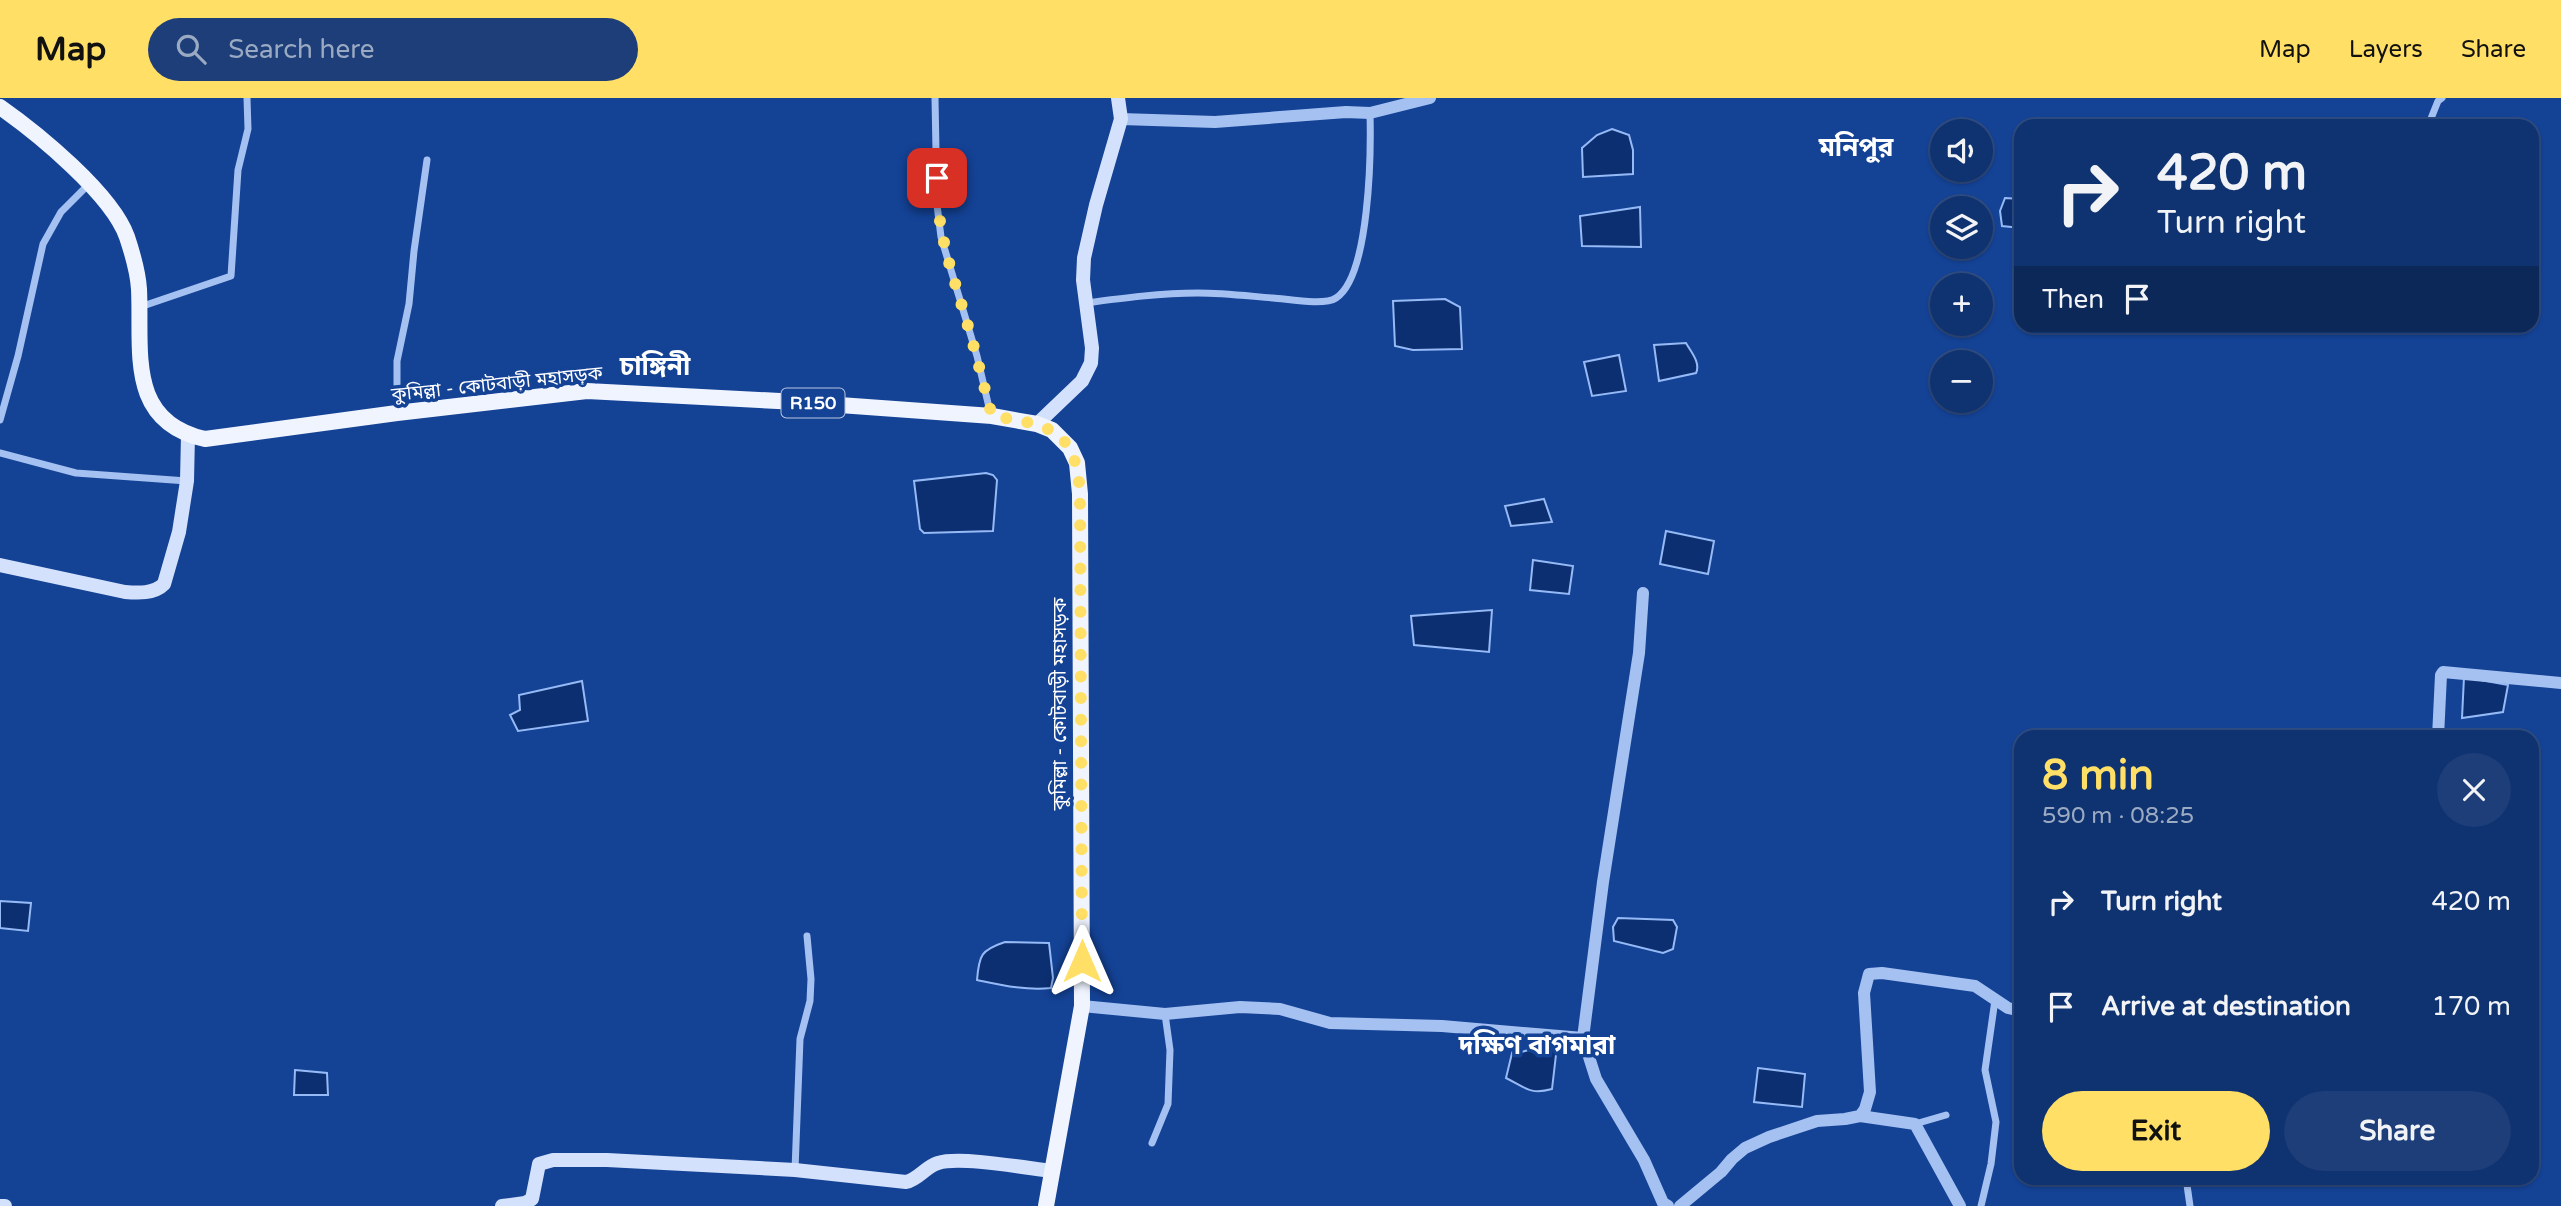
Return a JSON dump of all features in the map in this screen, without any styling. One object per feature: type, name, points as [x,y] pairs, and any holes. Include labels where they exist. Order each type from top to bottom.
[{"type":"main road","points":[[1037,424],[1082,382],[1087,373],[1092,348],[1083,280],[1084,258],[1121,119],[1118,98]]},
{"type":"main road","points":[[0,107],[28,127],[89,184],[109,206],[126,234],[139,285],[141,377],[146,393],[156,409],[172,426],[188,435],[187,481],[179,533],[164,584],[159,589],[125,592],[0,565]]},
{"type":"main road","name":"কুমিল্লা - কোটবাড়ী মহাসড়ক","points":[[188,435],[205,439],[587,391],[992,416],[1037,424],[1062,438],[1073,453],[1079,475],[1082,1006],[1046,1206]]},
{"type":"main road","points":[[502,1206],[525,1203],[533,1199],[536,1169],[545,1161],[607,1160],[795,1170],[906,1182],[915,1179],[927,1167],[942,1161],[1002,1164],[1052,1171]]},
{"type":"street","points":[[139,307],[230,276],[238,170],[248,129],[247,98]]},
{"type":"street","points":[[935,98],[937,205],[941,237],[992,416]]},
{"type":"street","points":[[1121,119],[1215,122],[1346,112],[1370,113],[1430,98]]},
{"type":"street","points":[[2431,119],[2438,101],[2442,98]]},
{"type":"street","points":[[1086,303],[1199,293],[1314,302],[1334,300],[1343,292],[1350,279],[1363,240],[1371,136],[1370,113]]},
{"type":"street","points":[[397,413],[397,361],[410,304],[414,251],[427,160]]},
{"type":"street","points":[[0,420],[18,356],[43,244],[61,212],[89,184]]},
{"type":"street","points":[[0,453],[76,473],[187,481]]},
{"type":"street","points":[[1643,593],[1639,653],[1603,882],[1583,1038],[1596,1079],[1668,1206]]},
{"type":"street","points":[[2438,730],[2443,672],[2561,683]]},
{"type":"street","points":[[795,1170],[800,1039],[810,1001],[807,936]]},
{"type":"street","points":[[1860,1115],[1865,1109],[1870,1091],[1864,993],[1869,974],[1882,973],[1975,986],[2008,1009],[2014,1010]]},
{"type":"street","points":[[1981,1206],[1991,1164],[1996,1122],[1985,1070],[1996,1000]]},
{"type":"street","points":[[1082,1006],[1165,1014],[1253,1007],[1280,1009],[1330,1023],[1442,1026],[1583,1038]]},
{"type":"street","points":[[1152,1143],[1168,1104],[1170,1050],[1165,1014]]},
{"type":"street","points":[[1680,1206],[1721,1172],[1732,1159],[1781,1132],[1817,1121],[1860,1115],[1915,1124],[1946,1115]]},
{"type":"street","points":[[1915,1124],[1960,1206]]},
{"type":"street","points":[[2187,1185],[2190,1206]]},
{"type":"water","points":[[1612,129],[1629,135],[1633,150],[1633,174],[1583,177],[1582,148],[1597,135]]},
{"type":"water","points":[[2005,198],[2014,199],[2014,227],[2002,226],[2000,211]]},
{"type":"water","points":[[1640,207],[1641,247],[1582,246],[1580,216]]},
{"type":"water","points":[[1445,299],[1460,307],[1462,349],[1413,350],[1395,346],[1393,301]]},
{"type":"water","points":[[1686,343],[1696,361],[1696,373],[1659,381],[1654,345]]},
{"type":"water","points":[[1619,355],[1626,391],[1592,396],[1584,362]]},
{"type":"water","points":[[986,473],[997,480],[993,531],[924,533],[920,529],[914,481]]},
{"type":"water","points":[[1544,499],[1552,522],[1511,526],[1505,506]]},
{"type":"water","points":[[1666,531],[1714,541],[1708,574],[1660,564]]},
{"type":"water","points":[[1533,560],[1573,566],[1569,594],[1530,590]]},
{"type":"water","points":[[1492,610],[1489,652],[1414,645],[1411,616]]},
{"type":"water","points":[[2464,677],[2508,685],[2503,712],[2462,718]]},
{"type":"water","points":[[582,681],[588,721],[518,731],[510,715],[520,710],[519,695]]},
{"type":"water","points":[[0,901],[31,903],[28,931],[0,928]]},
{"type":"water","points":[[1618,918],[1673,920],[1677,927],[1673,949],[1663,953],[1614,941],[1613,927]]},
{"type":"water","points":[[1005,942],[1049,943],[1053,978],[1051,988],[1023,988],[977,980],[980,959],[986,951]]},
{"type":"water","points":[[1540,1046],[1557,1046],[1552,1089],[1533,1091],[1506,1078],[1513,1049],[1522,1052]]},
{"type":"water","points":[[1758,1068],[1805,1074],[1802,1107],[1754,1102]]},
{"type":"water","points":[[295,1070],[327,1073],[328,1095],[294,1095]]},
{"type":"district","name":"মনিপুর","points":[[1856,147]]},
{"type":"district","name":"চাঙ্গিনী","points":[[655,366]]},
{"type":"district","name":"দক্ষিণ বাগমারা","points":[[1537,1045]]},
{"type":"route","points":[[937,178],[941,237],[992,416],[1037,424],[1052,430],[1070,448],[1077,463],[1080,494],[1082,961]]}]
